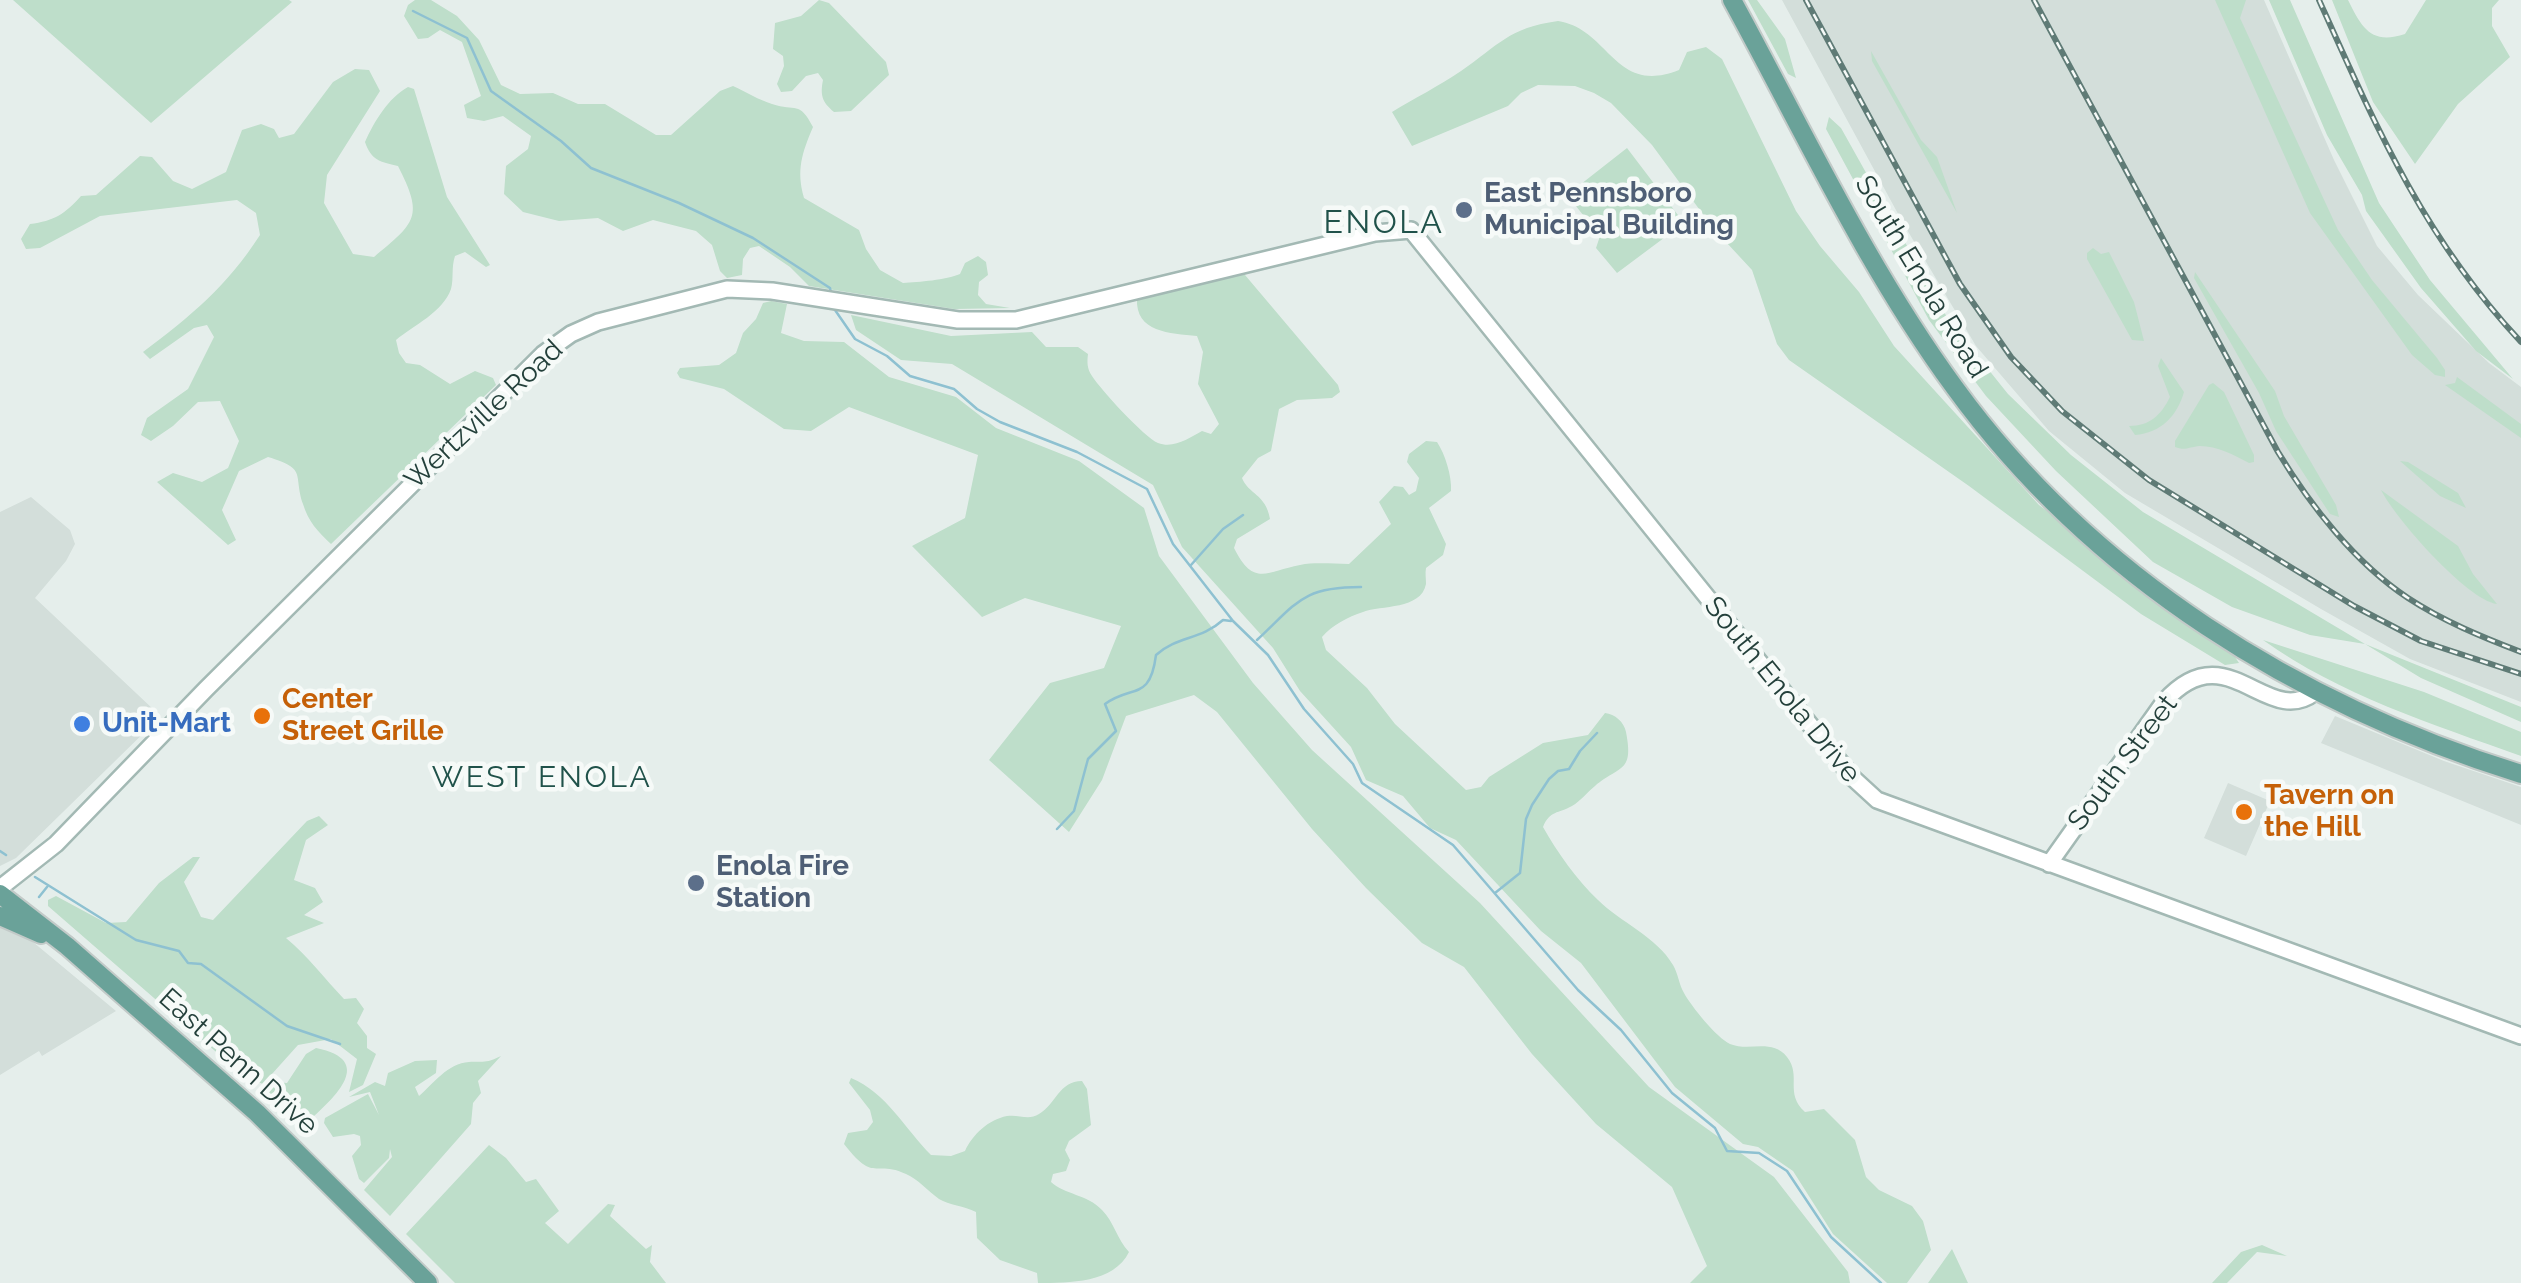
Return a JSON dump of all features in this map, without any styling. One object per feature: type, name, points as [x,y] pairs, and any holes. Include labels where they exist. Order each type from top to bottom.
[{"type":"main road","name":"South Enola Road","points":[[1732,0],[1898,302],[1946,375],[1993,436],[2068,514],[2132,571],[2225,640],[2315,692],[2420,740],[2521,774]]},
{"type":"main road","name":"South Enola Drive","points":[[1410,230],[1864,791],[1886,805],[2521,1036]]},
{"type":"main road","name":"Wertzville Road","points":[[0,891],[56,844],[543,354],[583,328],[689,298],[747,289],[930,317],[1016,320],[1374,234],[1410,230]]},
{"type":"main road","name":"South Street","points":[[2050,864],[2164,702],[2186,683],[2208,676],[2236,680],[2290,703],[2302,701],[2315,692]]},
{"type":"main road","name":"East Penn Drive","points":[[0,891],[257,1113],[428,1283]]},
{"type":"main road","points":[[0,916],[67,946]]},
{"type":"shaded area","points":[[1782,0],[2264,0],[2334,160],[2377,246],[2418,295],[2489,363],[2521,387],[2521,702],[2410,659],[2321,609],[2125,493],[2049,431],[1976,346],[1903,223]]},
{"type":"shaded area","points":[[31,497],[70,530],[75,544],[35,598],[153,709],[157,720],[16,858],[0,866],[0,512]]},
{"type":"shaded area","points":[[2335,716],[2444,761],[2521,787],[2521,825],[2321,743]]},
{"type":"shaded area","points":[[2228,783],[2270,801],[2246,856],[2204,838]]},
{"type":"shaded area","points":[[0,920],[15,927],[116,1011],[42,1056],[39,1051],[0,1075]]},
{"type":"green space","points":[[13,0],[289,0],[292,2],[151,123]]},
{"type":"green space","points":[[415,0],[431,0],[457,16],[479,40],[501,85],[520,94],[553,93],[578,104],[605,104],[656,135],[671,135],[720,91],[733,86],[767,102],[800,110],[813,127],[801,162],[804,198],[859,230],[880,270],[903,283],[947,278],[960,274],[965,263],[978,256],[986,262],[988,275],[979,282],[978,295],[986,304],[1010,308],[954,309],[809,286],[759,246],[750,248],[743,259],[742,275],[727,278],[720,271],[712,245],[696,231],[653,220],[623,231],[598,218],[559,221],[523,212],[504,194],[506,166],[528,149],[531,136],[503,116],[484,121],[467,118],[464,105],[481,96],[462,42],[440,30],[418,39],[404,16]]},
{"type":"green space","points":[[819,0],[829,3],[886,62],[889,75],[851,111],[834,112],[827,105],[818,73],[806,76],[792,91],[781,92],[777,84],[784,66],[783,56],[773,49],[775,23],[801,16]]},
{"type":"green space","points":[[1748,0],[1757,0],[1785,39],[1796,78],[1788,74]]},
{"type":"green space","points":[[2215,0],[2246,0],[2240,18],[2338,230],[2372,280],[2437,358],[2445,377],[2435,375],[2412,355],[2310,213]]},
{"type":"green space","points":[[2269,0],[2290,0],[2379,203],[2430,280],[2513,379],[2476,351],[2421,288],[2366,211],[2362,195],[2327,135]]},
{"type":"green space","points":[[2332,0],[2348,0],[2369,32],[2393,37],[2405,34],[2426,0],[2499,0],[2492,8],[2492,26],[2510,57],[2458,104],[2415,164],[2373,102]]},
{"type":"green space","points":[[1558,21],[1575,26],[1626,68],[1640,74],[1657,76],[1679,70],[1687,52],[1706,47],[1722,59],[1796,211],[1859,292],[1894,346],[2039,505],[2229,648],[2239,663],[2225,665],[2141,614],[1969,486],[1789,360],[1777,344],[1752,270],[1713,228],[1652,145],[1611,103],[1575,86],[1538,85],[1521,93],[1508,106],[1412,146],[1392,112],[1515,33]]},
{"type":"green space","points":[[1871,51],[1921,140],[1937,157],[1957,213],[1872,61]]},
{"type":"green space","points":[[355,69],[369,70],[380,91],[327,175],[324,203],[353,254],[374,257],[407,226],[413,208],[398,166],[377,159],[365,142],[388,104],[408,87],[414,89],[447,197],[490,265],[486,267],[465,252],[455,256],[447,297],[435,312],[396,340],[399,353],[406,363],[420,365],[450,384],[475,371],[493,378],[496,385],[331,544],[308,516],[297,474],[289,465],[268,457],[239,471],[222,510],[236,540],[228,545],[157,482],[173,473],[202,482],[228,468],[239,441],[220,401],[198,402],[151,441],[141,435],[147,418],[188,389],[214,337],[207,325],[194,328],[150,359],[143,352],[192,313],[235,270],[260,235],[256,213],[237,200],[100,216],[40,248],[26,249],[21,239],[30,224],[59,216],[81,196],[96,195],[140,156],[152,157],[173,181],[192,189],[226,172],[242,130],[261,124],[274,129],[279,138],[294,134],[333,82]]},
{"type":"green space","points":[[1829,117],[1841,128],[1948,319],[2008,394],[2071,455],[2143,512],[2365,644],[2310,635],[2232,607],[2153,562],[2056,471],[1986,396],[1929,320],[1826,129]]},
{"type":"green space","points":[[1627,148],[1684,223],[1617,273],[1596,248],[1600,236],[1567,195]]},
{"type":"green space","points":[[2093,248],[2101,254],[2109,252],[2134,302],[2144,341],[2132,340],[2087,259]]},
{"type":"green space","points":[[2195,272],[2275,391],[2284,416],[2336,505],[2339,517],[2330,514],[2276,431],[2194,278]]},
{"type":"green space","points":[[1238,273],[1245,275],[1340,392],[1332,398],[1297,400],[1279,409],[1271,451],[1258,458],[1242,478],[1265,504],[1270,519],[1237,539],[1234,548],[1241,560],[1255,573],[1262,574],[1306,564],[1349,564],[1391,524],[1379,502],[1394,486],[1403,487],[1409,495],[1416,491],[1419,478],[1407,462],[1409,454],[1426,441],[1437,442],[1451,485],[1451,491],[1429,508],[1446,544],[1443,555],[1426,568],[1426,584],[1417,598],[1341,622],[1322,637],[1326,650],[1367,688],[1395,724],[1466,790],[1481,787],[1489,777],[1543,743],[1588,735],[1605,713],[1621,722],[1628,745],[1626,762],[1575,804],[1552,815],[1543,827],[1590,892],[1666,955],[1687,999],[1712,1029],[1730,1044],[1781,1051],[1791,1064],[1799,1105],[1805,1112],[1824,1109],[1855,1140],[1866,1177],[1879,1190],[1912,1206],[1923,1221],[1931,1250],[1907,1283],[1887,1283],[1833,1234],[1793,1171],[1758,1147],[1743,1144],[1675,1087],[1581,963],[1541,931],[1456,840],[1430,828],[1403,796],[1366,780],[1351,747],[1300,691],[1273,648],[1182,547],[1153,485],[952,364],[901,360],[856,330],[851,315],[951,336],[1032,332],[1046,347],[1078,347],[1088,354],[1092,376],[1123,413],[1152,439],[1170,445],[1202,431],[1211,434],[1219,424],[1198,384],[1203,352],[1197,336],[1148,325],[1138,310],[1137,298]]},
{"type":"green space","points":[[763,303],[787,304],[781,333],[804,341],[844,342],[889,377],[956,397],[996,428],[1079,461],[1144,508],[1159,556],[1253,683],[1312,750],[1480,903],[1649,1087],[1774,1177],[1848,1272],[1850,1283],[1690,1283],[1707,1266],[1672,1187],[1596,1124],[1532,1054],[1464,967],[1422,943],[1366,888],[1312,829],[1217,712],[1194,695],[1126,716],[1102,780],[1069,832],[989,760],[1050,683],[1104,668],[1121,626],[1025,598],[982,617],[912,546],[965,518],[978,455],[849,407],[811,431],[784,429],[724,389],[680,378],[680,368],[719,365],[736,353],[743,333],[756,319]]},
{"type":"green space","points":[[2161,358],[2184,392],[2167,422],[2153,431],[2135,435],[2129,426],[2154,418],[2170,397],[2158,366]]},
{"type":"green space","points":[[2457,377],[2521,424],[2521,438],[2445,385],[2455,383]]},
{"type":"green space","points":[[2213,383],[2224,392],[2254,462],[2213,448],[2175,447],[2175,441]]},
{"type":"green space","points":[[2400,461],[2458,493],[2466,508],[2440,496]]},
{"type":"green space","points":[[2381,490],[2458,546],[2473,574],[2497,604],[2451,574],[2416,537]]},
{"type":"green space","points":[[2263,640],[2424,692],[2521,732],[2521,756],[2355,692]]},
{"type":"green space","points":[[2365,644],[2521,707],[2521,722],[2421,678]]},
{"type":"green space","points":[[319,816],[328,825],[306,840],[294,880],[315,888],[323,902],[304,915],[324,923],[286,938],[344,999],[356,998],[364,1009],[357,1023],[367,1036],[367,1048],[376,1054],[363,1085],[349,1092],[357,1059],[331,1039],[298,1045],[263,1084],[245,1077],[48,906],[48,900],[56,896],[106,923],[126,922],[159,883],[193,857],[200,857],[184,882],[201,917],[213,920],[307,821]]},
{"type":"green space","points":[[316,1048],[344,1061],[347,1070],[339,1090],[310,1120],[304,1118],[293,1101],[273,1101],[268,1089],[274,1082],[287,1083],[306,1054]]},
{"type":"green space","points":[[501,1056],[478,1081],[481,1093],[473,1103],[471,1124],[390,1216],[364,1190],[392,1157],[390,1149],[389,1158],[364,1183],[352,1156],[361,1145],[360,1136],[333,1137],[325,1118],[368,1094],[379,1115],[370,1092],[349,1097],[375,1082],[385,1086],[388,1073],[415,1061],[437,1060],[436,1073],[415,1087],[419,1096],[454,1066]]},
{"type":"green space","points":[[851,1078],[885,1102],[931,1155],[951,1156],[965,1151],[987,1124],[1007,1116],[1035,1116],[1068,1085],[1082,1081],[1087,1089],[1091,1125],[1069,1141],[1065,1150],[1070,1160],[1066,1171],[1053,1174],[1051,1182],[1102,1210],[1129,1252],[1113,1270],[1063,1283],[1038,1283],[1037,1273],[1000,1260],[977,1238],[976,1212],[939,1199],[906,1174],[869,1167],[844,1144],[848,1133],[867,1130],[873,1122],[870,1110],[849,1083]]},
{"type":"green space","points":[[489,1145],[526,1182],[536,1179],[559,1211],[545,1223],[568,1244],[608,1204],[615,1205],[610,1216],[646,1249],[652,1245],[650,1262],[666,1283],[455,1283],[406,1234]]},
{"type":"green space","points":[[2262,1245],[2287,1256],[2257,1252],[2227,1283],[2212,1283],[2241,1252]]},
{"type":"green space","points":[[1952,1249],[1968,1283],[1928,1283]]},
{"type":"waterway","points":[[413,11],[467,38],[491,91],[561,141],[591,168],[753,238],[830,288],[831,293]]},
{"type":"waterway","points":[[835,310],[855,339],[887,356],[910,376],[954,389],[1000,422],[1077,452],[1147,489],[1173,544],[1233,621],[1268,655],[1304,709],[1353,764],[1362,783],[1453,845],[1578,990],[1621,1030],[1672,1093],[1715,1128],[1727,1151],[1759,1153],[1787,1171],[1831,1237],[1881,1283]]},
{"type":"waterway","points":[[1191,565],[1223,529],[1243,515]]},
{"type":"waterway","points":[[1257,640],[1302,599],[1326,590],[1361,587]]},
{"type":"waterway","points":[[1057,829],[1074,811],[1088,759],[1116,731],[1105,704],[1144,686],[1156,655],[1164,649],[1223,620],[1231,621]]},
{"type":"waterway","points":[[1495,893],[1520,873],[1526,819],[1532,805],[1549,779],[1558,771],[1569,769],[1597,733]]},
{"type":"waterway","points":[[0,851],[6,855]]},
{"type":"waterway","points":[[35,877],[136,940],[179,951],[188,963],[201,964],[287,1026],[340,1044]]},
{"type":"waterway","points":[[39,897],[47,887]]},
{"type":"railway","points":[[1806,0],[1960,284],[2011,357],[2062,411],[2149,480],[2354,606],[2421,641],[2521,674]]},
{"type":"railway","points":[[2034,0],[2278,452],[2304,492],[2352,550],[2389,584],[2435,614],[2521,652]]},
{"type":"railway","points":[[2319,0],[2382,137],[2429,222],[2487,303],[2521,342]]},
{"type":"place","name":"East Pennsboro Municipal Building","points":[[1464,210]]},
{"type":"place","name":"Center Street Grille","points":[[262,716]]},
{"type":"place","name":"Unit-Mart","points":[[82,724]]},
{"type":"place","name":"Tavern on the Hill","points":[[2244,812]]},
{"type":"place","name":"Enola Fire Station","points":[[696,883]]},
{"type":"district","name":"ENOLA","points":[[1384,223]]},
{"type":"district","name":"WEST ENOLA","points":[[542,778]]}]
